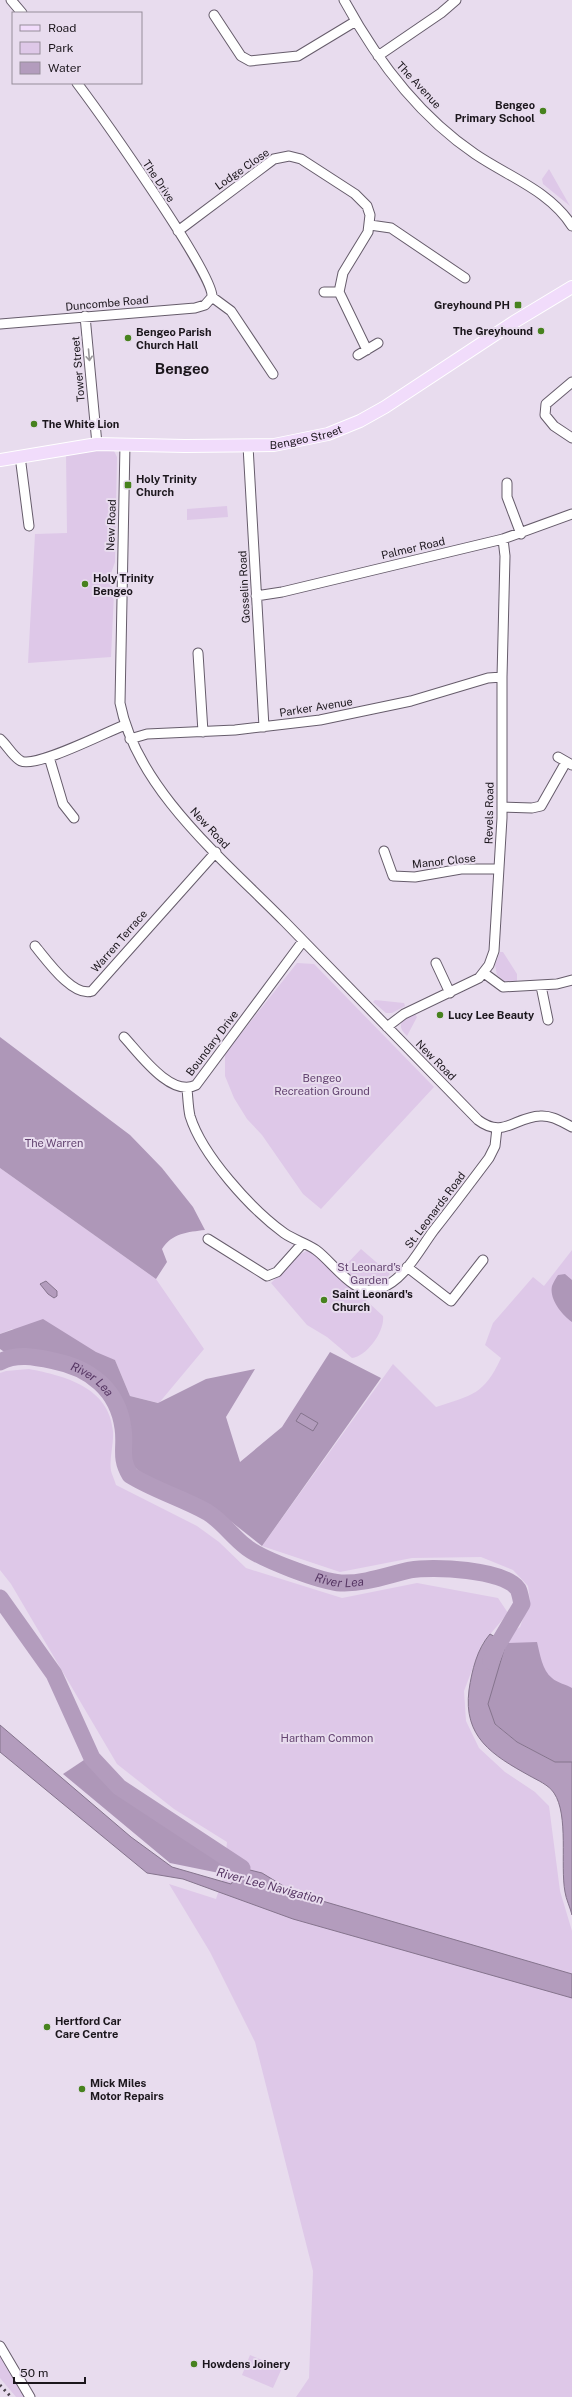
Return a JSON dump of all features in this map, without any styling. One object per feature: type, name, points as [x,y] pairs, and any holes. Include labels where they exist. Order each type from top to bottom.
[{"type":"main road","name":"Bengeo Street","points":[[0,460],[97,444],[248,446],[274,445],[313,438],[360,421],[572,287]]},
{"type":"street","points":[[11,0],[21,12]]},
{"type":"street","name":"The Avenue","points":[[344,0],[378,56],[413,98],[444,129],[476,155],[553,202],[572,226]]},
{"type":"street","points":[[378,56],[444,11],[456,0]]},
{"type":"street","points":[[214,15],[241,56],[250,61],[298,56],[356,21]]},
{"type":"street","name":"The Drive","points":[[78,84],[178,231],[207,280],[211,289],[212,297]]},
{"type":"street","name":"Lodge Close","points":[[178,231],[269,162],[284,156],[295,157],[306,162],[361,198],[369,210],[370,225]]},
{"type":"street","points":[[367,350],[339,292],[343,272],[365,238],[370,225],[391,228],[466,278]]},
{"type":"street","points":[[324,292],[339,292]]},
{"type":"street","points":[[212,297],[231,311],[273,374]]},
{"type":"street","name":"Duncombe Road","points":[[0,324],[195,308],[205,305],[212,297]]},
{"type":"street","name":"Tower Street","points":[[85,316],[97,444]]},
{"type":"street","points":[[358,355],[378,344]]},
{"type":"street","points":[[572,382],[546,404],[545,414],[554,426],[572,438]]},
{"type":"street","name":"New Road","points":[[125,444],[119,691],[125,725],[130,739],[155,782],[216,852],[478,1120],[497,1128]]},
{"type":"street","name":"Gosselin Road","points":[[248,446],[264,727]]},
{"type":"street","points":[[20,456],[29,526]]},
{"type":"street","points":[[507,483],[507,497],[521,534]]},
{"type":"street","name":"Palmer Road","points":[[256,596],[282,592],[503,539],[521,534],[572,514]]},
{"type":"street","name":"Revels Road","points":[[387,1027],[404,1014],[473,983],[484,973],[494,951],[502,807],[502,677],[505,556],[503,539]]},
{"type":"street","points":[[198,654],[202,732]]},
{"type":"street","name":"Parker Avenue","points":[[130,739],[147,734],[202,732],[264,727],[368,711],[411,701],[488,678],[502,677]]},
{"type":"street","points":[[0,739],[22,761],[32,762],[49,757],[125,725]]},
{"type":"street","points":[[49,757],[63,804],[74,818]]},
{"type":"street","points":[[502,807],[532,808],[541,806],[565,761]]},
{"type":"street","name":"Manor Close","points":[[384,851],[393,876],[415,878],[461,869],[499,869]]},
{"type":"street","name":"Warren Terrace","points":[[35,946],[71,986],[84,992],[92,991],[216,852]]},
{"type":"street","name":"Boundary Drive","points":[[124,1037],[161,1076],[179,1087],[187,1089],[201,1081],[303,941]]},
{"type":"street","points":[[436,963],[450,993]]},
{"type":"street","points":[[484,973],[503,987],[541,986],[572,980]]},
{"type":"street","points":[[541,986],[548,1020]]},
{"type":"street","name":"St. Leonards Road","points":[[187,1089],[188,1105],[194,1125],[222,1170],[257,1210],[283,1232],[302,1244],[315,1249],[352,1283],[367,1291],[378,1290],[388,1286],[407,1267],[489,1158],[495,1146],[497,1128]]},
{"type":"street","points":[[497,1128],[540,1116],[553,1118],[572,1128]]},
{"type":"street","points":[[208,1239],[267,1276],[277,1272],[302,1244]]},
{"type":"street","points":[[407,1267],[451,1301],[483,1260]]},
{"type":"street","points":[[0,2346],[30,2397]]},
{"type":"green space","points":[[549,169],[570,206],[543,184],[542,179]]},
{"type":"green space","points":[[114,451],[117,457],[115,562],[109,579],[114,593],[111,657],[28,663],[35,534],[67,533],[66,453]]},
{"type":"green space","points":[[227,506],[228,517],[187,520],[187,509]]},
{"type":"green space","points":[[500,952],[503,952],[517,974],[517,982],[504,981],[497,975],[495,965]]},
{"type":"green space","name":"Bengeo Recreation Ground","points":[[297,963],[314,964],[434,1087],[321,1209],[303,1194],[262,1135],[247,1119],[234,1098],[225,1076],[225,1054]]},
{"type":"green space","points":[[375,1000],[404,1003],[405,1006],[392,1013],[386,1013],[373,1002]]},
{"type":"green space","points":[[415,1014],[417,1017],[407,1036],[401,1029],[402,1023],[404,1020]]},
{"type":"green space","name":"The Warren","points":[[0,1037],[130,1135],[162,1168],[193,1207],[205,1230],[181,1234],[166,1244],[162,1249],[167,1262],[156,1279],[0,1168]]},
{"type":"green space","points":[[0,1168],[156,1279],[204,1349],[159,1403],[130,1396],[115,1360],[12,1329],[0,1334]]},
{"type":"green space","name":"St Leonard's Garden","points":[[361,1249],[390,1274],[377,1285],[366,1286],[355,1280],[342,1269]]},
{"type":"green space","points":[[572,1250],[572,1762],[487,1704],[506,1643],[512,1632],[520,1627],[530,1600],[528,1586],[513,1570],[481,1557],[412,1558],[340,1572],[262,1546],[393,1364],[436,1407],[476,1392],[489,1380],[501,1358],[485,1345],[493,1323],[533,1277],[544,1286]]},
{"type":"green space","points":[[307,1251],[316,1254],[383,1316],[381,1329],[374,1342],[369,1348],[358,1356],[352,1358],[327,1337],[307,1325],[271,1283],[300,1254]]},
{"type":"green space","points":[[565,1274],[572,1280],[572,1322],[557,1306],[552,1296],[552,1285],[558,1275]]},
{"type":"green space","points":[[43,1319],[96,1352],[115,1360],[130,1396],[158,1403],[206,1379],[255,1369],[226,1417],[240,1462],[282,1427],[330,1352],[381,1378],[262,1546],[210,1505],[144,1476],[128,1461],[128,1439],[122,1407],[99,1372],[67,1357],[9,1355],[0,1349],[0,1334]]},
{"type":"green space","name":"Hartham Common","points":[[29,1369],[57,1375],[83,1386],[94,1394],[103,1404],[110,1416],[113,1431],[111,1471],[116,1485],[197,1526],[219,1542],[246,1568],[342,1598],[417,1583],[498,1598],[508,1613],[482,1644],[464,1691],[466,1721],[479,1748],[505,1772],[535,1792],[549,1806],[560,1891],[572,1931],[572,2397],[296,2397],[309,2378],[313,2271],[255,2042],[210,1952],[169,1884],[216,1899],[224,1874],[227,1842],[174,1809],[117,1764],[11,1584],[0,1570],[0,1373]]},
{"type":"green space","points":[[537,1642],[542,1662],[549,1675],[554,1680],[572,1688],[572,1762],[555,1762],[517,1742],[495,1724],[487,1704],[506,1643]]},
{"type":"green space","points":[[87,1758],[100,1775],[115,1790],[132,1803],[150,1816],[225,1861],[224,1874],[170,1863],[63,1774]]},
{"type":"green space","points":[[0,2353],[26,2397],[16,2397],[0,2378]]},
{"type":"green space","points":[[250,2355],[282,2368],[273,2388],[242,2375]]},
{"type":"water","points":[[46,1281],[57,1291],[57,1296],[54,1298],[48,1294],[40,1284]]},
{"type":"water","points":[[301,1413],[318,1423],[313,1431],[296,1421]]},
{"type":"water","points":[[490,1634],[506,1643],[488,1704],[495,1724],[517,1742],[555,1762],[572,1762],[572,1915],[566,1895],[564,1881],[563,1827],[559,1802],[552,1790],[546,1785],[492,1752],[483,1743],[471,1720],[468,1706],[472,1675],[478,1653]]},
{"type":"water","name":"River Lee Navigation","points":[[0,1725],[131,1837],[172,1867],[231,1884],[242,1868],[262,1873],[295,1893],[572,1974],[572,1998],[293,1919],[183,1879],[147,1873],[0,1752]]},
{"type":"waterway","name":"River Lea","points":[[0,1362],[13,1357],[33,1357],[67,1364],[90,1375],[108,1392],[115,1402],[120,1414],[124,1435],[124,1457],[130,1475],[207,1512],[245,1546],[277,1563],[320,1579],[341,1583],[367,1581],[410,1570],[434,1568],[467,1570],[498,1577],[510,1582],[518,1589],[522,1604],[497,1646],[491,1661]]},
{"type":"waterway","name":"River Lee Navigation","points":[[0,1598],[54,1674],[92,1758],[119,1787],[242,1868]]},
{"type":"railway","points":[[0,2385],[11,2397]]},
{"type":"place","name":"Bengeo Primary School","points":[[543,111]]},
{"type":"place","name":"Greyhound PH","points":[[518,305]]},
{"type":"place","name":"The Greyhound","points":[[541,331]]},
{"type":"place","name":"Bengeo Parish Church Hall","points":[[128,338]]},
{"type":"place","name":"The White Lion","points":[[34,424]]},
{"type":"place","name":"Holy Trinity Church","points":[[128,485]]},
{"type":"place","name":"Holy Trinity Bengeo","points":[[85,584]]},
{"type":"place","name":"Lucy Lee Beauty","points":[[440,1015]]},
{"type":"place","name":"Saint Leonard's Church","points":[[324,1300]]},
{"type":"place","name":"Hertford Car Care Centre","points":[[47,2027]]},
{"type":"place","name":"Mick Miles Motor Repairs","points":[[82,2089]]},
{"type":"place","name":"Howdens Joinery","points":[[194,2364]]},
{"type":"district","name":"Bengeo","points":[[182,368]]}]
